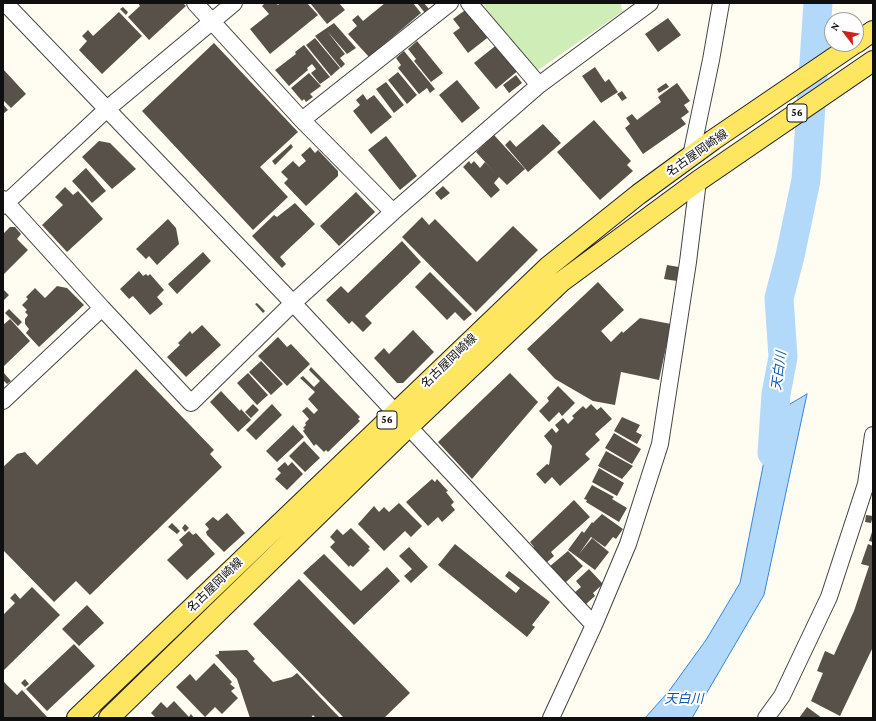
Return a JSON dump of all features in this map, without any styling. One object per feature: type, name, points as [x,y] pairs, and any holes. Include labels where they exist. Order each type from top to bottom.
[{"type":"main road","name":"名古屋岡崎線","points":[[864,37],[873,31]]},
{"type":"main road","name":"名古屋岡崎線","points":[[109,718],[402,419],[549,266],[639,194],[713,140],[842,52]]},
{"type":"main road","name":"名古屋岡崎線","points":[[77,718],[402,419],[561,282],[698,181],[873,61]]},
{"type":"street","points":[[195,3],[302,120],[393,212]]},
{"type":"street","points":[[234,3],[106,109],[4,203],[191,403],[293,303],[393,212],[539,85],[643,5]]},
{"type":"street","points":[[302,120],[450,3]]},
{"type":"street","points":[[469,3],[539,85]]},
{"type":"street","points":[[691,156],[722,3]]},
{"type":"street","points":[[5,4],[293,303],[594,625]]},
{"type":"street","points":[[551,718],[594,625],[628,544],[660,444],[687,270],[698,181]]},
{"type":"street","points":[[3,401],[102,308]]},
{"type":"street","points":[[766,718],[782,696],[829,597],[870,485],[873,435]]},
{"type":"green space","points":[[482,3],[621,3],[622,12],[535,72]]},
{"type":"water","name":"天白川","points":[[807,394],[764,595],[692,718],[645,718],[669,691],[706,640],[740,583],[766,451],[766,418]]},
{"type":"building","points":[[138,3],[183,3],[186,6],[149,40],[128,17],[140,6]]},
{"type":"building","points":[[265,3],[276,3],[278,5],[280,3],[307,3],[318,15],[270,54],[250,29],[269,14],[262,6]]},
{"type":"building","points":[[310,3],[339,3],[345,10],[327,24]]},
{"type":"building","points":[[385,3],[413,3],[421,13],[369,57],[348,34],[357,26],[352,20],[358,15],[363,21]]},
{"type":"building","points":[[417,3],[424,3],[429,9],[425,13]]},
{"type":"building","points":[[123,7],[128,12],[126,15],[120,9]]},
{"type":"building","points":[[468,8],[491,35],[468,53],[453,33],[460,28],[453,19]]},
{"type":"building","points":[[119,12],[142,36],[102,74],[79,50],[87,41],[82,36],[88,30],[93,36]]},
{"type":"building","points":[[668,18],[681,35],[658,52],[645,34]]},
{"type":"building","points":[[334,23],[356,48],[347,54],[327,31],[345,54],[340,58],[345,64],[341,68],[315,36]]},
{"type":"building","points":[[315,38],[340,68],[331,76],[306,45]]},
{"type":"building","points":[[417,41],[443,73],[431,82],[414,61],[416,59],[408,49]]},
{"type":"building","points":[[214,43],[298,132],[260,167],[288,197],[253,230],[142,111]]},
{"type":"building","points":[[499,43],[520,69],[496,89],[474,63]]},
{"type":"building","points":[[304,45],[330,77],[320,84],[311,73],[316,69],[312,64],[307,68],[308,70],[289,86],[275,70],[296,54],[295,52]]},
{"type":"building","points":[[404,51],[435,89],[430,93],[427,88],[419,94],[398,68],[401,65],[396,58]]},
{"type":"building","points":[[595,67],[605,82],[609,79],[618,92],[601,103],[582,76]]},
{"type":"building","points":[[3,69],[26,94],[11,108],[3,100]]},
{"type":"building","points":[[398,72],[417,95],[407,104],[388,80]]},
{"type":"building","points":[[309,73],[321,86],[310,94],[313,97],[306,102],[304,99],[302,101],[291,88]]},
{"type":"building","points":[[516,75],[522,83],[509,93],[503,85]]},
{"type":"building","points":[[457,80],[480,108],[462,123],[439,95]]},
{"type":"building","points":[[386,82],[404,105],[394,113],[376,89]]},
{"type":"building","points":[[666,83],[669,87],[659,93],[657,89]]},
{"type":"building","points":[[677,83],[690,101],[684,105],[689,112],[681,118],[686,124],[643,154],[625,128],[630,124],[626,118],[632,114],[637,120],[661,102],[658,97]]},
{"type":"building","points":[[622,91],[627,98],[622,101],[617,94]]},
{"type":"building","points":[[363,94],[367,100],[374,95],[392,117],[371,134],[353,111],[360,105],[356,100]]},
{"type":"building","points":[[3,104],[8,110],[3,114]]},
{"type":"building","points":[[594,120],[631,161],[627,165],[633,171],[600,200],[557,152]]},
{"type":"building","points":[[543,124],[561,143],[528,172],[505,145],[510,140],[516,147]]},
{"type":"building","points":[[494,135],[525,169],[507,185],[499,177],[494,183],[500,190],[491,198],[463,167],[469,161],[471,164],[474,161],[480,168],[485,162],[498,176],[476,152]]},
{"type":"building","points":[[386,136],[417,176],[400,190],[368,150]]},
{"type":"building","points":[[99,141],[110,143],[136,169],[112,189],[82,157]]},
{"type":"building","points":[[291,144],[293,147],[275,165],[272,161]]},
{"type":"building","points":[[310,147],[315,153],[318,150],[338,171],[338,176],[306,206],[284,183],[288,179],[281,172],[293,161],[299,167],[306,161],[301,155]]},
{"type":"building","points":[[86,168],[106,191],[92,203],[72,181]]},
{"type":"building","points":[[443,186],[450,193],[441,200],[435,193]]},
{"type":"building","points":[[65,187],[73,195],[78,191],[103,219],[67,252],[42,225],[63,205],[55,197]]},
{"type":"building","points":[[356,192],[375,212],[339,246],[320,226]]},
{"type":"building","points":[[295,203],[315,224],[280,257],[286,264],[282,268],[252,236],[274,215],[277,217]]},
{"type":"building","points":[[422,217],[429,225],[435,219],[477,262],[513,226],[538,250],[476,312],[402,237]]},
{"type":"building","points":[[168,219],[176,228],[179,244],[157,265],[149,256],[146,259],[136,249]]},
{"type":"building","points":[[10,227],[15,227],[21,234],[17,239],[28,250],[3,275],[3,234]]},
{"type":"building","points":[[402,241],[421,262],[365,316],[372,323],[363,332],[352,321],[349,324],[326,300],[341,286],[348,293]]},
{"type":"building","points":[[203,252],[211,261],[177,294],[168,284]]},
{"type":"building","points":[[667,265],[679,267],[677,281],[664,279]]},
{"type":"building","points":[[139,271],[143,276],[146,274],[148,276],[150,274],[164,290],[157,297],[163,304],[150,315],[133,296],[129,299],[120,289]]},
{"type":"building","points":[[430,272],[472,314],[464,321],[455,312],[447,320],[415,287]]},
{"type":"building","points":[[598,282],[624,310],[601,331],[611,342],[622,331],[623,333],[640,318],[671,324],[659,380],[621,372],[615,405],[593,401],[555,379],[527,349]]},
{"type":"building","points":[[57,286],[67,288],[84,305],[39,347],[26,333],[29,329],[25,324],[25,319],[28,315],[25,312],[27,310],[22,305],[28,299],[26,297],[35,288],[45,298]]},
{"type":"building","points":[[3,289],[9,295],[3,301]]},
{"type":"building","points":[[257,303],[265,311],[263,313],[255,304]]},
{"type":"building","points":[[9,309],[22,322],[18,326],[5,313]]},
{"type":"building","points":[[10,319],[30,341],[3,367],[3,325]]},
{"type":"building","points":[[202,325],[221,345],[186,377],[167,357],[180,345],[178,343],[190,331],[192,334]]},
{"type":"building","points":[[413,330],[434,352],[403,383],[397,383],[374,358],[384,348],[389,354]]},
{"type":"building","points":[[278,337],[287,347],[291,344],[310,364],[287,386],[258,356]]},
{"type":"building","points":[[261,361],[283,384],[271,395],[249,372]]},
{"type":"building","points":[[311,367],[360,417],[358,419],[360,421],[328,452],[326,450],[324,452],[316,444],[314,446],[303,431],[305,429],[303,428],[306,425],[305,423],[309,419],[302,411],[307,407],[314,414],[318,410],[308,399],[315,392],[300,378],[303,376],[314,387],[320,381],[309,370]]},
{"type":"building","points":[[136,369],[214,450],[210,454],[222,467],[90,595],[76,581],[54,602],[3,550],[3,467],[17,454],[25,452],[37,465]]},
{"type":"building","points":[[3,372],[11,381],[7,384],[3,380]]},
{"type":"building","points":[[248,373],[268,395],[257,405],[237,383]]},
{"type":"building","points":[[510,373],[538,402],[472,479],[438,442]]},
{"type":"building","points":[[558,386],[575,403],[562,416],[559,412],[549,422],[539,411],[549,401],[547,398]]},
{"type":"building","points":[[221,391],[251,420],[238,432],[210,402]]},
{"type":"building","points":[[253,404],[259,410],[251,418],[245,412]]},
{"type":"building","points":[[272,404],[282,415],[256,440],[246,430]]},
{"type":"building","points":[[591,404],[597,410],[601,407],[612,419],[595,434],[600,440],[585,454],[590,459],[560,486],[552,477],[545,484],[536,474],[547,464],[549,465],[552,446],[544,436],[552,428],[556,433],[559,430],[555,425],[563,418],[568,424],[574,418],[572,416],[583,406],[586,409]]},
{"type":"building","points":[[622,417],[640,425],[636,432],[642,435],[637,444],[614,431]]},
{"type":"building","points":[[293,425],[304,437],[277,462],[266,451]]},
{"type":"building","points":[[614,433],[641,449],[632,464],[605,448]]},
{"type":"building","points":[[304,441],[320,458],[305,472],[289,456]]},
{"type":"building","points":[[606,451],[633,466],[622,479],[598,466]]},
{"type":"building","points":[[285,462],[288,466],[292,462],[303,474],[287,490],[275,479],[281,473],[277,469]]},
{"type":"building","points":[[599,468],[624,483],[617,496],[592,482]]},
{"type":"building","points":[[432,479],[435,482],[437,479],[448,491],[446,492],[454,502],[451,505],[455,510],[442,522],[438,517],[428,526],[406,502]]},
{"type":"building","points":[[592,485],[614,497],[612,499],[627,508],[619,522],[586,502],[587,500],[584,499]]},
{"type":"building","points":[[574,500],[590,517],[551,552],[554,556],[545,564],[532,550],[534,547],[530,542]]},
{"type":"building","points":[[399,503],[422,526],[411,537],[405,531],[384,551],[358,524],[374,506],[379,512],[384,507],[389,512]]},
{"type":"building","points":[[227,513],[245,533],[224,552],[207,535],[206,532],[209,529],[205,524],[213,517],[218,521]]},
{"type":"building","points":[[602,514],[623,529],[616,539],[613,537],[605,547],[591,537],[579,554],[592,538],[609,552],[595,570],[568,550],[582,531],[584,533],[592,522],[593,523]]},
{"type":"building","points":[[866,515],[873,516],[871,523],[865,522]]},
{"type":"building","points":[[172,523],[180,531],[177,534],[168,527]]},
{"type":"building","points":[[185,524],[189,528],[185,532],[182,528]]},
{"type":"building","points":[[351,528],[370,547],[368,549],[370,550],[353,567],[350,565],[349,567],[330,547],[335,542],[330,537],[337,529],[343,535]]},
{"type":"building","points":[[873,529],[873,542],[869,541]]},
{"type":"building","points":[[189,531],[193,535],[196,533],[215,554],[187,580],[167,560],[183,545],[179,540]]},
{"type":"building","points":[[455,544],[516,593],[520,588],[505,576],[509,571],[550,602],[532,625],[535,627],[527,637],[438,565]]},
{"type":"building","points":[[868,544],[873,546],[873,647],[840,716],[811,701],[823,673],[817,671],[825,651],[834,655],[854,611],[869,566],[861,564]]},
{"type":"building","points":[[409,547],[428,567],[411,583],[404,576],[412,569],[399,556]]},
{"type":"building","points":[[568,551],[583,566],[565,583],[549,567]]},
{"type":"building","points":[[324,554],[361,591],[387,567],[400,581],[354,625],[303,573]]},
{"type":"building","points":[[589,569],[603,584],[593,593],[595,596],[585,605],[574,593],[581,587],[576,581]]},
{"type":"building","points":[[299,579],[410,693],[384,718],[344,718],[253,624]]},
{"type":"building","points":[[32,587],[60,615],[3,671],[3,615],[15,603],[10,598],[15,593],[20,599]]},
{"type":"building","points":[[87,605],[104,623],[79,646],[62,629]]},
{"type":"building","points":[[74,644],[95,666],[47,711],[26,689]]},
{"type":"building","points":[[247,650],[255,659],[253,661],[273,682],[292,677],[297,673],[340,718],[316,718],[313,715],[311,718],[250,718],[237,679],[215,655],[219,654],[219,651]]},
{"type":"building","points":[[214,663],[232,682],[230,684],[235,688],[231,691],[238,698],[222,714],[215,707],[205,717],[176,687],[190,674],[196,681]]},
{"type":"building","points":[[25,679],[29,684],[25,687],[21,683]]},
{"type":"building","points":[[4,682],[17,695],[22,690],[48,718],[3,718]]},
{"type":"building","points":[[174,701],[189,717],[191,714],[194,718],[156,718],[151,713],[161,702],[167,708]]},
{"type":"building","points":[[807,707],[822,718],[799,718]]},
{"type":"waterway","name":"天白川","points":[[772,453],[776,394],[783,357],[779,298],[790,256],[806,180],[818,3]]}]
